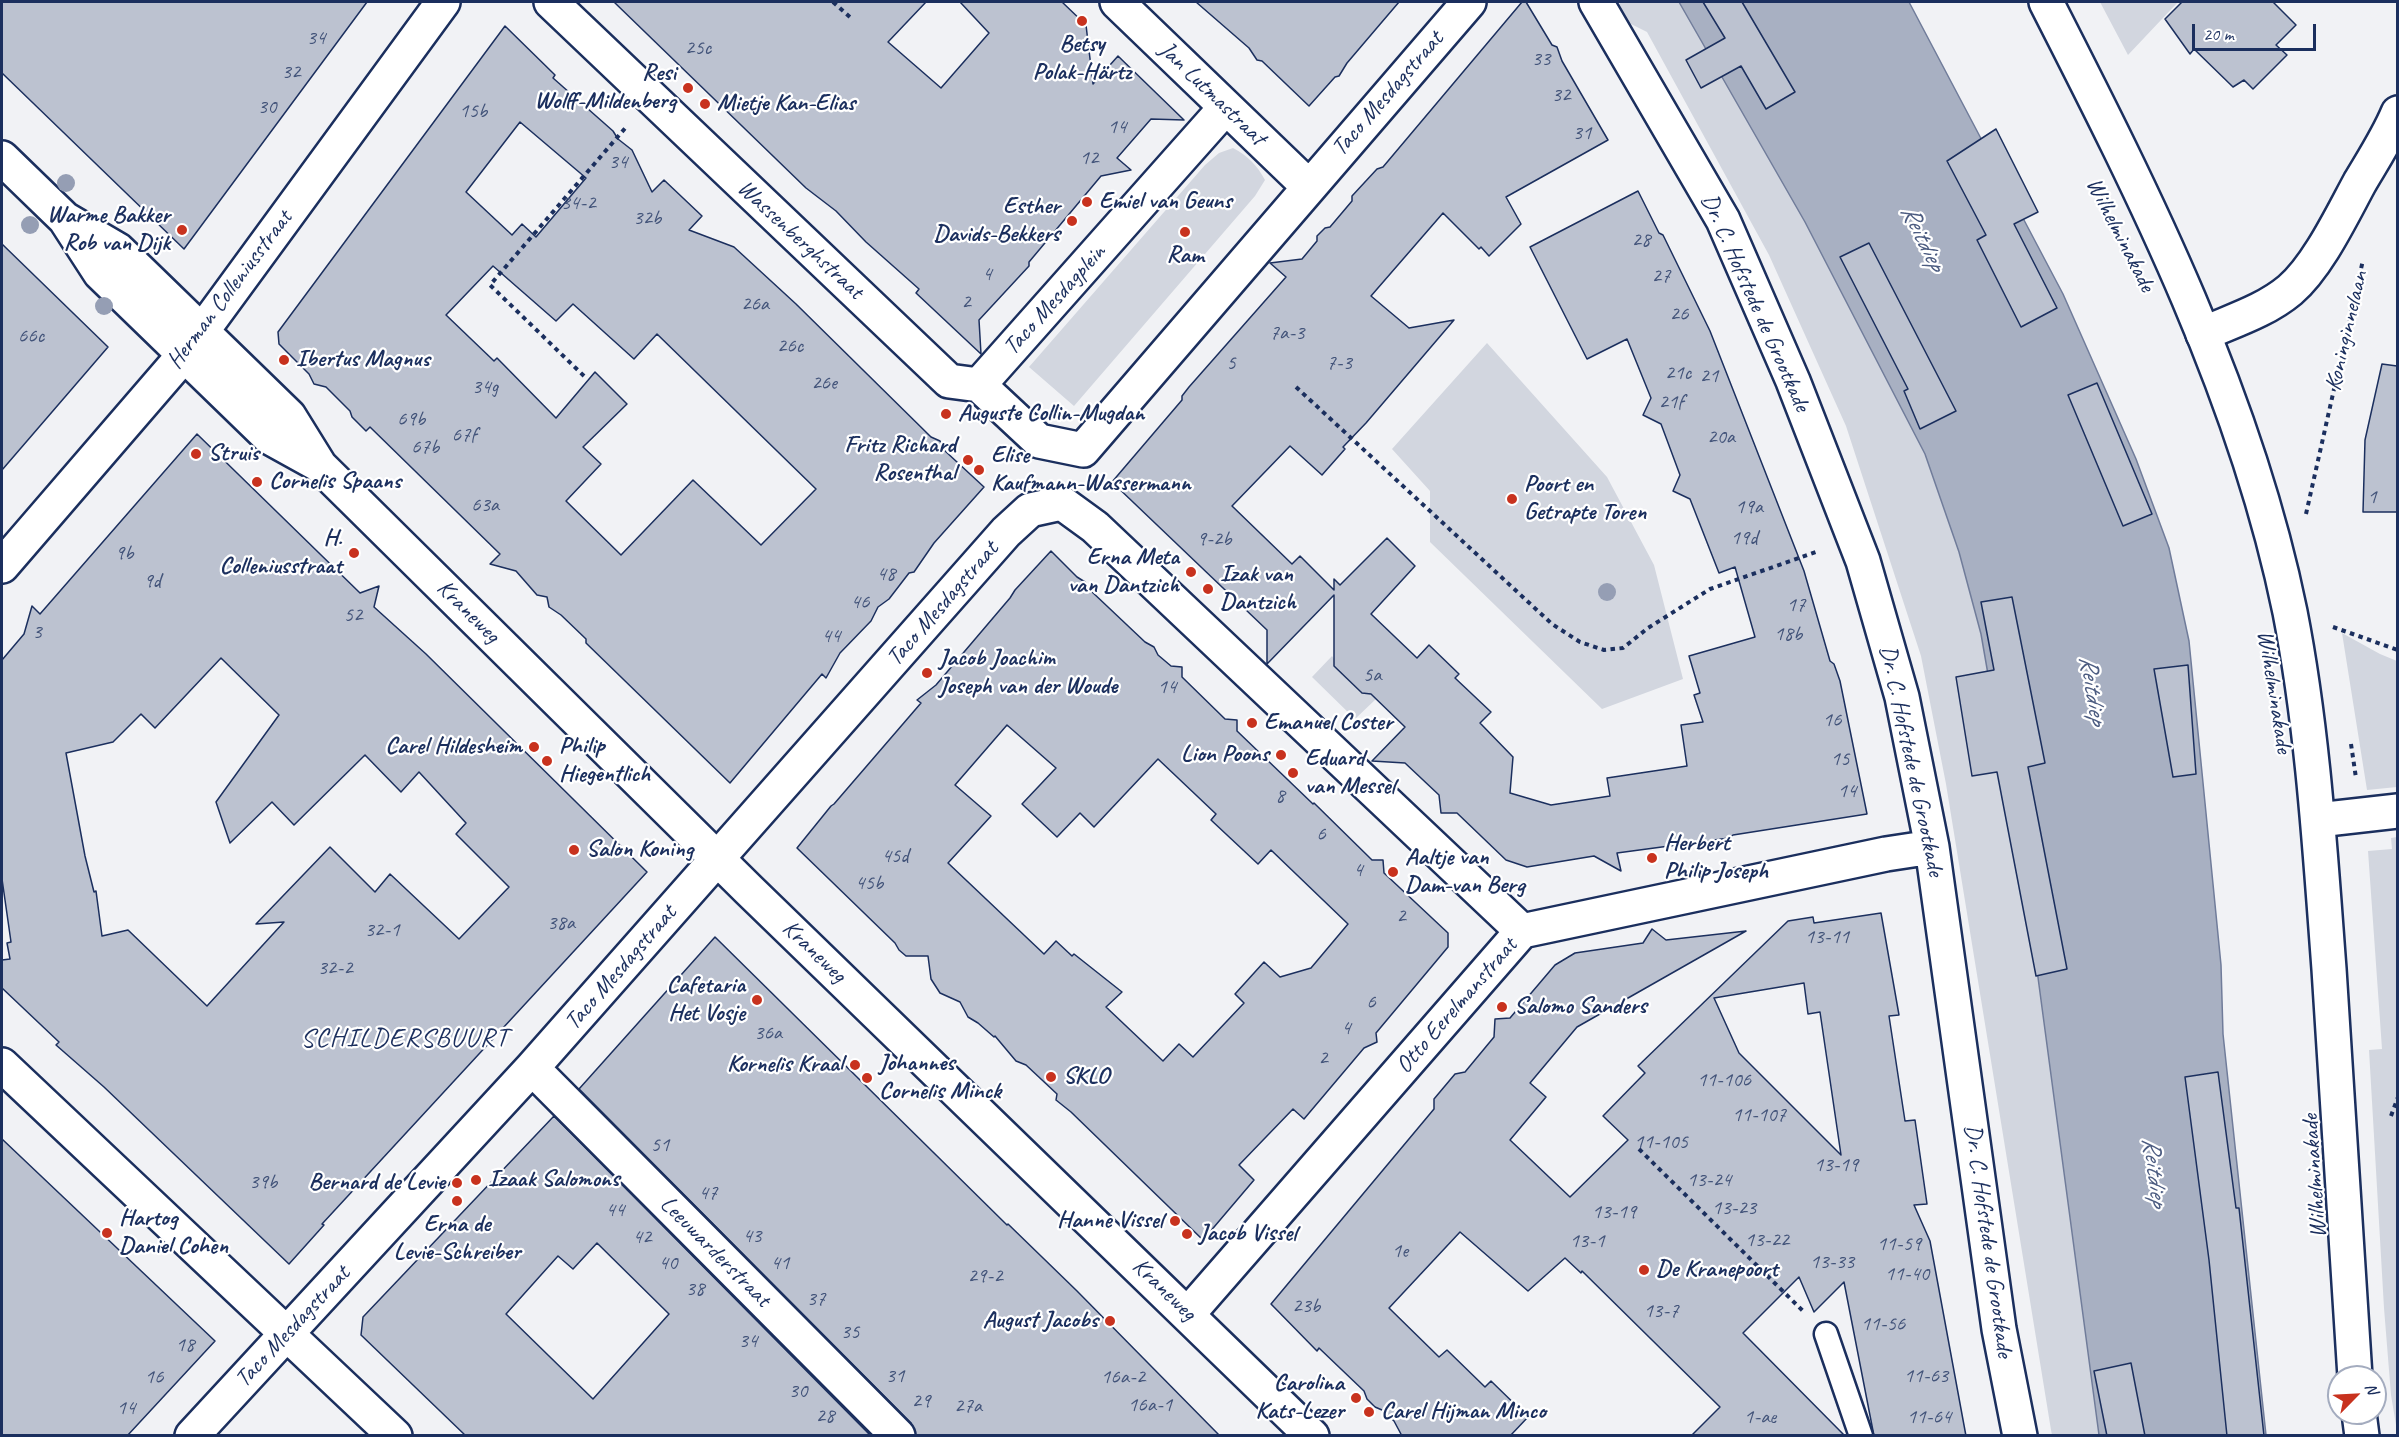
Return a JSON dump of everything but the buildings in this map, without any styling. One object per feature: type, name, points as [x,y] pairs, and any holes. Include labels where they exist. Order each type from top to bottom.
[{"type":"street","name":"Herman Colleniusstraat","points":[[2,567],[193,343],[442,2]]},
{"type":"street","name":"Wassenberghstraat","points":[[551,2],[949,381],[979,385]]},
{"type":"street","name":"Jan Lutmastraat","points":[[1117,2],[1308,186]]},
{"type":"street","name":"Taco Mesdagstraat","points":[[1308,186],[1468,2]]},
{"type":"street","name":"Dr. C. Hofstede de Grootkade","points":[[1596,2],[1723,220],[1793,381],[1855,539],[1902,697],[1932,848],[1999,1329],[2020,1436]]},
{"type":"street","name":"Wilhelminakade","points":[[2046,2],[2165,245],[2228,395],[2251,467],[2289,610],[2302,681],[2319,820],[2354,1365]]},
{"type":"street","name":"Taco Mesdagplein","points":[[979,385],[1226,107]]},
{"type":"street","name":"Koninginnelaan","points":[[2203,334],[2263,308],[2291,290],[2301,279],[2311,267],[2352,197],[2397,113]]},
{"type":"street","name":"Kraneweg","points":[[2,158],[65,219],[118,250],[193,343],[289,416],[320,466],[719,859],[1312,1436]]},
{"type":"street","points":[[979,385],[1039,441],[1083,450],[1308,186]]},
{"type":"street","name":"Taco Mesdagstraat","points":[[192,1436],[532,1068],[1006,532],[1030,510],[1062,503],[1095,527],[1522,931]]},
{"type":"street","points":[[2319,820],[2397,811]]},
{"type":"street","name":"Otto Eerelmanstraat","points":[[1188,1314],[1522,931],[1886,855],[1932,848]]},
{"type":"street","points":[[2,1065],[395,1436]]},
{"type":"street","name":"Leeuwarderstraat","points":[[532,1068],[898,1436]]},
{"type":"lane","points":[[1826,1334],[1862,1436]]},
{"type":"path","points":[[833,2],[850,17]]},
{"type":"path","points":[[584,376],[490,285],[651,98]]},
{"type":"path","name":"Koninginnelaan","points":[[2306,515],[2365,251]]},
{"type":"path","points":[[1296,387],[1552,624],[1580,642],[1604,650],[1623,648],[1648,628],[1710,589],[1855,539]]},
{"type":"path","points":[[2333,627],[2397,650]]},
{"type":"path","points":[[2391,1116],[2397,1097]]},
{"type":"path","points":[[1639,1149],[1826,1334]]},
{"type":"shaded area","points":[[1620,2],[1679,2],[1805,222],[1925,454],[1959,552],[1981,634],[2029,910],[2099,1435],[2052,1435],[1946,784],[1921,656],[1846,426],[1769,255],[1647,32],[1625,21],[1618,9]]},
{"type":"shaded area","points":[[2100,2],[2178,2],[2128,55]]},
{"type":"shaded area","points":[[1233,148],[1252,161],[1265,180],[1255,196],[1074,406],[1029,367],[1205,165],[1219,153]]},
{"type":"shaded area","points":[[1487,343],[1607,477],[1654,565],[1683,679],[1602,709],[1430,542],[1430,491],[1392,449]]},
{"type":"shaded area","points":[[2342,633],[2397,661],[2397,787],[2367,790]]},
{"type":"shaded area","points":[[1332,656],[1335,660],[1334,666],[1361,693],[1368,691],[1376,699],[1355,719],[1312,677]]},
{"type":"shaded area","points":[[2398,837],[2397,1431],[2391,1395],[2384,1308],[2369,1050],[2382,1049],[2368,851],[2392,849],[2391,838]]},
{"type":"water","name":"Reitdiep","points":[[1679,2],[1909,2],[2063,294],[2136,459],[2169,548],[2189,641],[2221,965],[2223,1034],[2266,1435],[2099,1435],[2029,910],[1981,634],[1959,552],[1925,454],[1805,222]]},
{"type":"place","name":"Betsy Polak-Härtz","points":[[1082,21]]},
{"type":"place","name":"Resi Wolff-Mildenberg","points":[[688,88]]},
{"type":"place","name":"Mietje Kan-Elias","points":[[705,104]]},
{"type":"place","name":"Emiel van Geuns","points":[[1087,202]]},
{"type":"place","name":"Esther Davids-Bekkers","points":[[1072,221]]},
{"type":"place","name":"Warme Bakker Rob van Dijk","points":[[182,230]]},
{"type":"place","name":"Ram","points":[[1185,232]]},
{"type":"place","name":"Ibertus Magnus","points":[[284,360]]},
{"type":"place","name":"Auguste Collin-Mugdan","points":[[946,414]]},
{"type":"place","name":"Struis","points":[[196,454]]},
{"type":"place","name":"Fritz Richard Rosenthal","points":[[968,460]]},
{"type":"place","name":"Elise Kaufmann-Wassermann","points":[[979,470]]},
{"type":"place","name":"Cornelis Spaans","points":[[257,482]]},
{"type":"place","name":"Poort en Getrapte Toren","points":[[1512,499]]},
{"type":"place","name":"H. Colleniusstraat","points":[[354,553]]},
{"type":"place","name":"Erna Meta van Dantzich","points":[[1191,572]]},
{"type":"place","name":"Izak van Dantzich","points":[[1208,589]]},
{"type":"place","name":"Jacob Joachim Joseph van der Woude","points":[[927,673]]},
{"type":"place","name":"Emanuel Coster","points":[[1252,723]]},
{"type":"place","name":"Carel Hildesheim","points":[[534,747]]},
{"type":"place","name":"Lion Poons","points":[[1281,755]]},
{"type":"place","name":"Philip Hiegentlich","points":[[547,761]]},
{"type":"place","name":"Eduard van Messel","points":[[1293,773]]},
{"type":"place","name":"Salon Koning","points":[[574,850]]},
{"type":"place","name":"Herbert Philip Joseph","points":[[1652,858]]},
{"type":"place","name":"Aaltje van Dam-van Berg","points":[[1393,872]]},
{"type":"place","name":"Cafetaria Het Vosje","points":[[757,1000]]},
{"type":"place","name":"Salomo Sanders","points":[[1502,1007]]},
{"type":"place","name":"Kornelis Kraal","points":[[855,1065]]},
{"type":"place","name":"SKLO","points":[[1051,1077]]},
{"type":"place","name":"Johannes Cornelis Minck","points":[[867,1078]]},
{"type":"place","name":"Izaak Salomons","points":[[476,1180]]},
{"type":"place","name":"Bernard de Levie","points":[[457,1183]]},
{"type":"place","name":"Erna de Levie-Schreiber","points":[[457,1201]]},
{"type":"place","name":"Hanne Vissel","points":[[1175,1221]]},
{"type":"place","name":"Hartog Daniel Cohen","points":[[107,1233]]},
{"type":"place","name":"Jacob Vissel","points":[[1187,1234]]},
{"type":"place","name":"De Kranepoort","points":[[1644,1270]]},
{"type":"place","name":"August Jacobs","points":[[1110,1321]]},
{"type":"place","name":"Carolina Kats-Lezer","points":[[1356,1398]]},
{"type":"place","name":"Carel Hijman Minco","points":[[1369,1412]]},
{"type":"district","name":"SCHILDERSBUURT","points":[[405,1039]]}]
